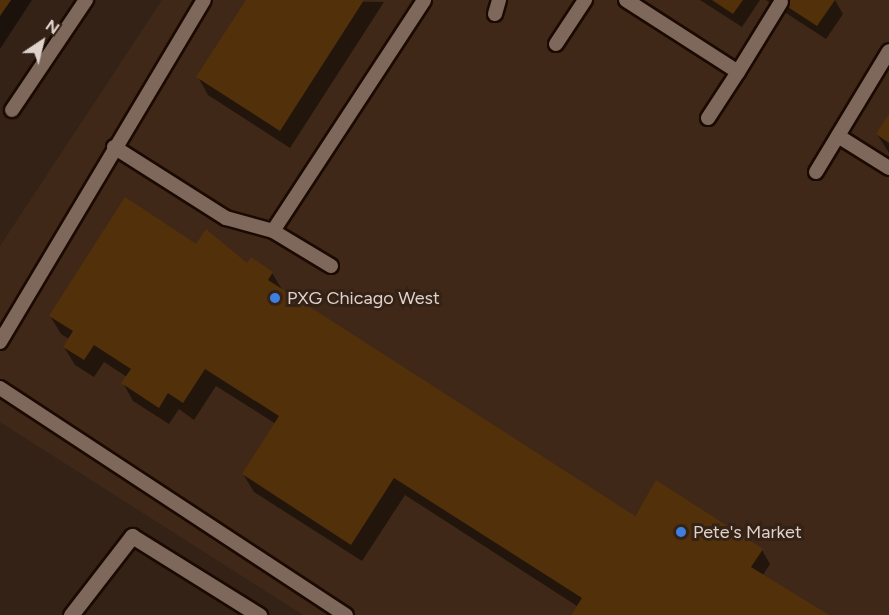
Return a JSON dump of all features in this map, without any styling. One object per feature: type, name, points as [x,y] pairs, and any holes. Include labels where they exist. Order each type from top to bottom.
[{"type":"street","points":[[71,615],[132,536],[259,615]]},
{"type":"lane","points":[[12,110],[86,0]]},
{"type":"lane","points":[[0,342],[114,147],[204,0]]},
{"type":"lane","points":[[273,231],[424,0]]},
{"type":"lane","points":[[556,44],[585,0]]},
{"type":"lane","points":[[626,0],[738,72]]},
{"type":"lane","points":[[708,118],[781,2]]},
{"type":"lane","points":[[816,172],[889,51]]},
{"type":"lane","points":[[838,136],[889,168]]},
{"type":"lane","points":[[114,147],[226,218],[273,231],[331,266]]},
{"type":"lane","points":[[0,388],[346,615]]},
{"type":"shaded area","points":[[162,0],[889,0],[889,615],[303,615],[0,422],[0,246]]},
{"type":"building","points":[[0,0],[11,0],[0,16]]},
{"type":"building","points":[[246,0],[364,0],[280,131],[196,77]]},
{"type":"building","points":[[712,0],[743,0],[733,14]]},
{"type":"building","points":[[777,0],[835,0],[817,26]]},
{"type":"building","points":[[889,114],[889,143],[876,134]]},
{"type":"building","points":[[125,197],[196,244],[206,229],[247,263],[251,257],[273,272],[268,280],[635,516],[656,480],[763,549],[751,567],[829,615],[571,615],[582,598],[394,478],[351,545],[242,474],[279,416],[205,369],[183,403],[168,393],[159,408],[121,383],[131,369],[94,345],[84,360],[63,347],[73,331],[49,316]]},
{"type":"place","name":"PXG Chicago West","points":[[275,298]]},
{"type":"place","name":"Pete's Market","points":[[681,532]]}]
